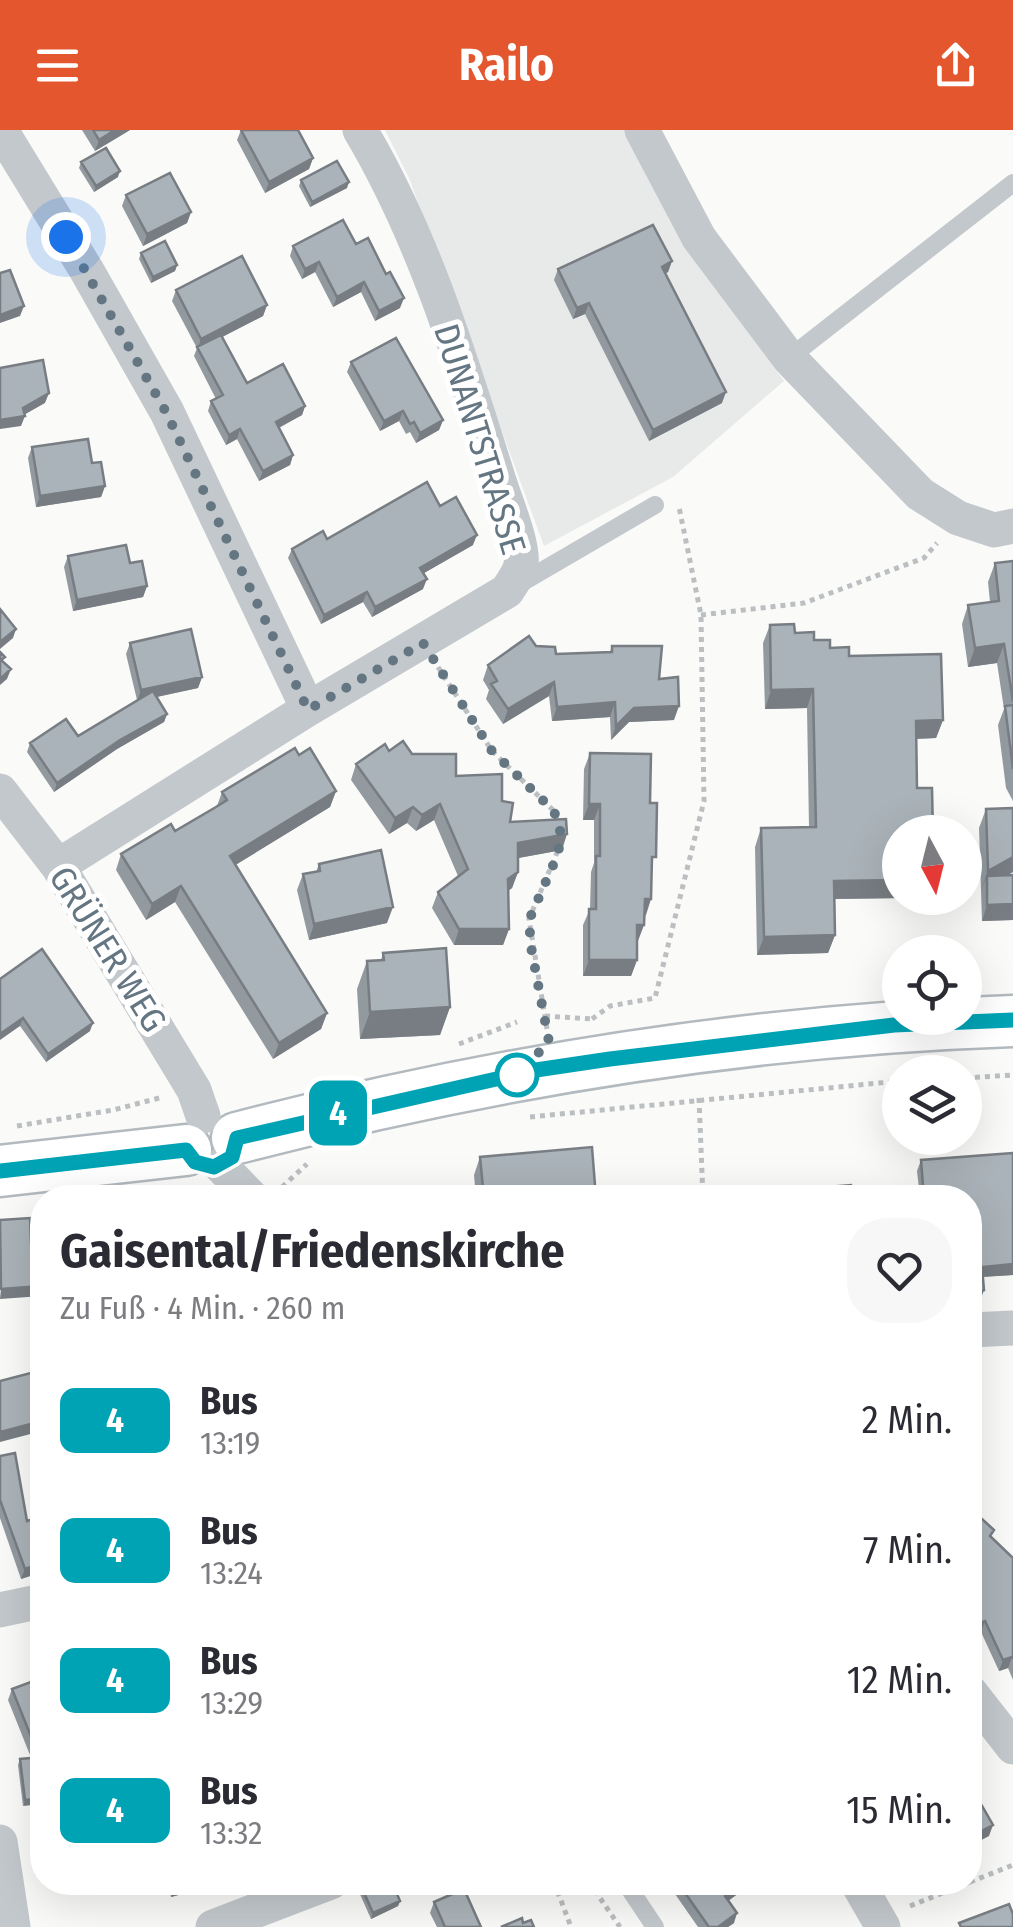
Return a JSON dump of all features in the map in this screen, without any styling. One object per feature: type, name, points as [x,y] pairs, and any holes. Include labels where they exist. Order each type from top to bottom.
[{"type":"main road","points":[[7,1149],[220,1154],[536,1070],[894,1025],[1013,1020]]},
{"type":"street","points":[[4,130],[166,412],[308,710]]},
{"type":"street","name":"DUNANTSTRASSE","points":[[58,866],[507,592],[521,564],[515,532],[476,408],[423,260],[376,156],[360,130]]},
{"type":"street","points":[[642,130],[699,238],[789,358],[920,494],[958,518],[994,530],[1013,526]]},
{"type":"street","name":"GRÜNER WEG","points":[[0,790],[58,866],[194,1090],[220,1154]]},
{"type":"street","points":[[982,1329],[1013,1328]]},
{"type":"street","points":[[0,1610],[30,1604]]},
{"type":"street","points":[[982,1707],[1013,1747]]},
{"type":"street","points":[[0,1842],[13,1927]]},
{"type":"street","points":[[213,1927],[297,1895]]},
{"type":"street","points":[[865,1895],[883,1927]]},
{"type":"lane","points":[[789,358],[1013,183]]},
{"type":"lane","points":[[507,592],[655,505]]},
{"type":"lane","points":[[634,1895],[655,1927]]},
{"type":"path","points":[[592,1019],[610,1006],[655,998],[704,801],[701,615],[677,494],[655,505]]},
{"type":"path","points":[[701,615],[804,603],[924,558],[958,518]]},
{"type":"path","points":[[423,643],[492,751],[554,811],[558,822],[558,854],[529,920],[549,1042]]},
{"type":"path","points":[[982,1077],[1013,1075]]},
{"type":"path","points":[[525,1118],[882,1083]]},
{"type":"path","points":[[699,1098],[702,1185]]},
{"type":"path","points":[[7,1149],[113,1110]]},
{"type":"path","points":[[284,1185],[308,1163]]},
{"type":"path","points":[[982,1877],[1013,1865]]},
{"type":"path","points":[[559,1895],[571,1927]]},
{"type":"path","points":[[598,1895],[620,1927]]},
{"type":"path","points":[[912,1906],[939,1895]]},
{"type":"shaded area","points":[[385,130],[627,130],[683,244],[784,381],[673,477],[544,546],[409,178]]},
{"type":"building","points":[[93,130],[115,130],[99,140]]},
{"type":"building","points":[[241,130],[298,130],[313,158],[269,182]]},
{"type":"building","points":[[106,148],[120,171],[96,186],[81,162]]},
{"type":"building","points":[[337,161],[349,182],[312,202],[301,180]]},
{"type":"building","points":[[170,173],[191,212],[147,234],[126,195]]},
{"type":"building","points":[[343,220],[356,244],[368,238],[386,274],[390,272],[404,298],[379,311],[364,282],[337,297],[319,262],[305,269],[293,246]]},
{"type":"building","points":[[653,225],[672,261],[662,267],[726,392],[653,430],[589,303],[577,308],[558,269]]},
{"type":"building","points":[[165,241],[177,265],[153,277],[141,253]]},
{"type":"building","points":[[242,256],[267,305],[201,339],[176,290]]},
{"type":"building","points":[[10,270],[24,306],[0,315],[0,273]]},
{"type":"building","points":[[221,335],[247,383],[283,364],[305,406],[276,422],[293,455],[263,471],[240,429],[229,435],[211,401],[223,395],[197,347]]},
{"type":"building","points":[[396,338],[443,420],[420,433],[403,411],[384,421],[351,362]]},
{"type":"building","points":[[43,360],[49,393],[23,408],[25,416],[0,420],[0,368]]},
{"type":"building","points":[[88,439],[92,463],[101,462],[105,486],[40,496],[32,447]]},
{"type":"building","points":[[427,482],[440,506],[456,497],[477,535],[420,568],[427,579],[375,607],[367,592],[324,615],[292,549],[323,531],[327,539]]},
{"type":"building","points":[[126,545],[130,563],[142,561],[147,586],[77,600],[68,556]]},
{"type":"building","points":[[1013,561],[1013,702],[1004,644],[975,648],[968,605],[999,601],[995,563]]},
{"type":"building","points":[[0,609],[16,629],[0,642]]},
{"type":"building","points":[[794,624],[795,633],[814,632],[814,640],[830,640],[830,648],[849,647],[849,656],[941,654],[943,720],[916,721],[917,788],[932,788],[933,815],[882,815],[882,880],[834,881],[835,935],[764,937],[761,828],[816,827],[813,689],[771,690],[770,625]]},
{"type":"building","points":[[191,629],[202,677],[141,690],[130,643]]},
{"type":"building","points":[[529,636],[536,646],[555,647],[556,654],[612,652],[612,646],[662,646],[659,679],[678,677],[679,706],[634,708],[616,726],[615,702],[557,707],[554,682],[508,709],[491,684],[497,681],[488,665]]},
{"type":"building","points":[[0,652],[5,657],[1,660],[11,669],[0,679]]},
{"type":"building","points":[[153,691],[167,714],[57,783],[30,743],[66,719],[78,736]]},
{"type":"building","points":[[1013,705],[1013,769],[1005,706]]},
{"type":"building","points":[[403,741],[412,754],[456,754],[456,776],[502,774],[502,801],[513,803],[510,822],[566,819],[567,834],[518,843],[518,872],[508,879],[509,929],[459,929],[438,892],[468,869],[440,804],[422,815],[413,807],[395,818],[356,764],[385,744],[389,751]]},
{"type":"building","points":[[295,748],[299,755],[310,748],[336,791],[230,856],[327,1013],[279,1043],[181,886],[152,904],[121,854],[171,824],[175,831],[216,807],[227,800],[222,792]]},
{"type":"building","points":[[590,753],[651,754],[650,803],[657,803],[656,857],[652,857],[651,899],[645,899],[644,925],[637,925],[637,960],[589,960],[589,909],[596,909],[596,856],[600,856],[600,804],[589,804]]},
{"type":"building","points":[[1013,808],[1013,857],[988,871],[986,809]]},
{"type":"building","points":[[381,850],[393,907],[314,924],[303,874],[320,871],[319,864]]},
{"type":"building","points":[[1013,875],[1013,904],[987,905],[987,876]]},
{"type":"building","points":[[446,948],[450,1007],[370,1012],[367,961],[384,960],[383,953]]},
{"type":"building","points":[[42,949],[93,1023],[48,1054],[23,1018],[0,1034],[0,979]]},
{"type":"building","points":[[592,1147],[595,1185],[483,1185],[480,1157]]},
{"type":"building","points":[[1013,1153],[1013,1264],[982,1267],[982,1185],[923,1185],[921,1160]]},
{"type":"building","points":[[30,1218],[30,1287],[1,1289],[0,1220]]},
{"type":"building","points":[[30,1373],[30,1424],[0,1432],[0,1381]]},
{"type":"building","points":[[15,1453],[27,1521],[30,1520],[30,1567],[25,1569],[0,1500],[0,1456]]},
{"type":"building","points":[[982,1519],[994,1530],[990,1536],[1013,1558],[1013,1658],[1003,1660],[985,1621],[982,1622]]},
{"type":"building","points":[[30,1682],[30,1734],[12,1689]]},
{"type":"building","points":[[30,1758],[30,1799],[25,1800],[20,1759]]},
{"type":"building","points":[[982,1806],[993,1825],[982,1831]]},
{"type":"building","points":[[365,1895],[397,1895],[400,1901],[373,1913]]},
{"type":"building","points":[[450,1895],[467,1895],[481,1927],[445,1927],[434,1902]]},
{"type":"building","points":[[686,1895],[726,1895],[737,1913],[718,1927],[709,1927]]},
{"type":"building","points":[[1009,1904],[1013,1927],[961,1927],[959,1923]]},
{"type":"building","points":[[522,1918],[523,1923],[531,1920],[534,1927],[501,1927]]},
{"type":"bus line","name":"4","points":[[0,1171],[186,1150],[195,1162],[221,1166],[232,1157],[237,1138],[536,1070],[894,1025],[1013,1020]]},
{"type":"route","points":[[66,237],[166,412],[308,710],[423,643],[492,751],[554,811],[561,834],[558,854],[529,920],[549,1042],[517,1075]]}]
